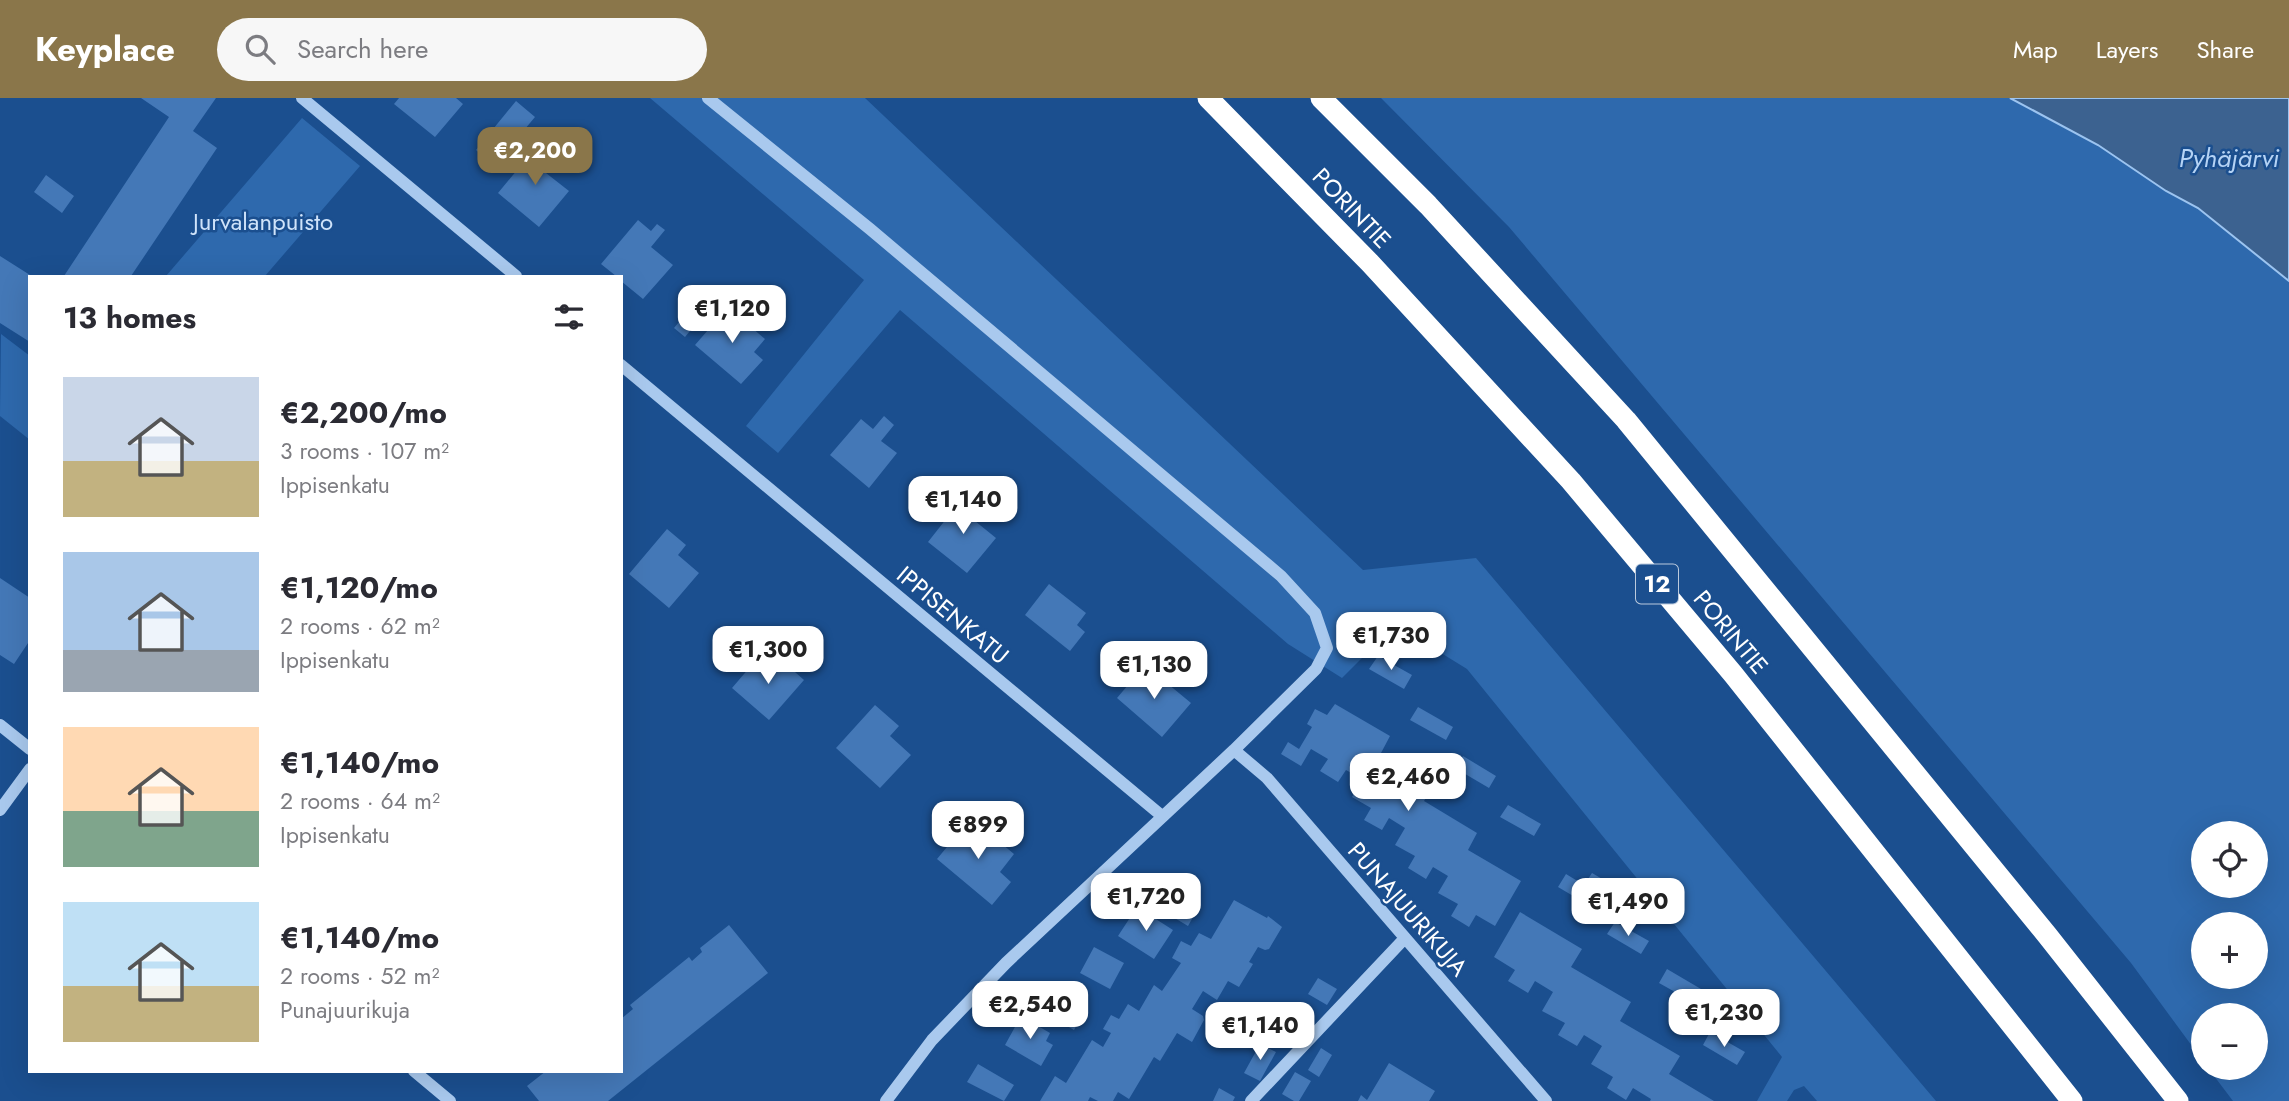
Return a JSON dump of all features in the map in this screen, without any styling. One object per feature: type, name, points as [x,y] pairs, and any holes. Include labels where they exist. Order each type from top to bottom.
[{"type":"highway","name":"PORINTIE","points":[[1208,98],[1370,263],[1571,481],[1733,674],[2072,1101]]},
{"type":"highway","points":[[1321,98],[1428,205],[1626,420],[2178,1101]]},
{"type":"street","points":[[302,98],[515,275]]},
{"type":"street","points":[[708,98],[870,229],[1271,567],[1315,613],[1326,648],[1316,669],[1234,750],[1006,963],[932,1040],[887,1101]]},
{"type":"street","name":"IPPISENKATU","points":[[623,367],[1162,816]]},
{"type":"street","points":[[0,725],[28,747]]},
{"type":"street","name":"PUNAJUURIKUJA","points":[[1234,750],[1267,778],[1546,1101]]},
{"type":"street","points":[[0,810],[28,772]]},
{"type":"street","points":[[1251,1101],[1405,938]]},
{"type":"street","points":[[416,1073],[450,1101]]},
{"type":"green space","points":[[650,98],[865,98],[1363,570],[1476,558],[1936,1101],[1817,1101],[1804,1086],[1794,1090],[1787,1101],[1757,1101],[1782,1057],[1467,669],[1407,632],[1385,635],[1342,678],[1288,644],[900,310],[778,453],[746,426],[864,280]]},
{"type":"green space","points":[[1381,98],[2010,98],[2098,145],[2166,191],[2198,208],[2289,281],[2289,1101],[2233,1101],[2217,1080],[2268,1080],[2268,1003],[2191,1003],[2191,1045],[2131,963],[1509,227]]},
{"type":"green space","name":"Jurvalanpuisto","points":[[302,118],[360,166],[266,275],[167,275]]},
{"type":"green space","points":[[1,334],[28,354],[28,438],[0,416]]},
{"type":"water","name":"Pyhäjärvi","points":[[2010,98],[2289,98],[2289,281],[2198,208],[2166,191],[2098,145]]},
{"type":"building","points":[[141,98],[216,98],[193,131],[217,148],[132,275],[65,275],[169,117]]},
{"type":"building","points":[[399,98],[456,98],[463,104],[435,137],[394,104]]},
{"type":"building","points":[[516,101],[535,117],[494,166],[476,150]]},
{"type":"building","points":[[537,146],[548,156],[554,149],[561,155],[546,173],[569,191],[539,227],[498,193]]},
{"type":"building","points":[[46,175],[74,196],[62,213],[34,192]]},
{"type":"building","points":[[638,220],[651,231],[657,224],[665,230],[651,247],[673,265],[643,299],[623,283],[623,275],[615,275],[601,264]]},
{"type":"building","points":[[0,256],[30,275],[28,341],[0,323]]},
{"type":"building","points":[[698,299],[709,308],[685,337],[674,328]]},
{"type":"building","points":[[728,307],[765,339],[754,352],[763,360],[741,384],[695,345]]},
{"type":"building","points":[[884,416],[894,425],[881,441],[897,453],[869,488],[830,455],[861,419],[873,429]]},
{"type":"building","points":[[965,495],[984,510],[975,521],[996,538],[967,573],[928,542]]},
{"type":"building","points":[[667,529],[686,545],[678,555],[699,573],[669,608],[629,574]]},
{"type":"building","points":[[0,578],[28,597],[28,643],[14,664],[0,655]]},
{"type":"building","points":[[1049,584],[1086,613],[1077,625],[1085,632],[1070,651],[1025,615]]},
{"type":"building","points":[[762,653],[781,670],[786,664],[804,680],[769,720],[732,688]]},
{"type":"building","points":[[1378,656],[1412,675],[1404,689],[1369,669]]},
{"type":"building","points":[[1145,665],[1191,703],[1162,737],[1117,698]]},
{"type":"building","points":[[1335,704],[1390,736],[1381,753],[1434,784],[1424,801],[1477,833],[1468,850],[1521,881],[1495,926],[1476,915],[1469,927],[1451,916],[1458,904],[1438,893],[1448,876],[1433,867],[1426,879],[1408,868],[1415,856],[1395,845],[1405,828],[1389,818],[1382,830],[1364,820],[1371,808],[1352,797],[1362,779],[1346,770],[1338,782],[1320,771],[1328,759],[1311,749],[1301,766],[1281,754],[1288,742],[1299,749],[1312,727],[1307,724],[1315,709],[1327,715]]},
{"type":"building","points":[[875,705],[899,726],[890,736],[911,755],[880,788],[836,748]]},
{"type":"building","points":[[1418,707],[1453,727],[1446,740],[1410,720]]},
{"type":"building","points":[[1463,756],[1496,776],[1489,788],[1455,768]]},
{"type":"building","points":[[1508,805],[1541,824],[1534,836],[1500,817]]},
{"type":"building","points":[[971,818],[1014,854],[1000,872],[1011,882],[992,905],[937,859]]},
{"type":"building","points":[[1592,873],[1604,880],[1590,906],[1558,887],[1566,874],[1584,885]]},
{"type":"building","points":[[1162,889],[1197,910],[1188,926],[1153,905]]},
{"type":"building","points":[[1234,900],[1267,918],[1268,916],[1282,927],[1269,949],[1258,947],[1249,962],[1253,964],[1239,987],[1228,981],[1217,1000],[1203,991],[1192,1009],[1203,1016],[1204,1020],[1192,1042],[1177,1033],[1160,1061],[1154,1057],[1129,1099],[1118,1092],[1113,1101],[1098,1101],[1090,1097],[1088,1101],[1040,1101],[1055,1076],[1066,1083],[1092,1040],[1103,1047],[1111,1033],[1103,1029],[1111,1015],[1119,1019],[1128,1004],[1139,1011],[1154,985],[1162,991],[1181,963],[1172,958],[1181,941],[1191,946],[1199,933],[1211,939]]},
{"type":"building","points":[[1137,907],[1173,930],[1154,959],[1118,936]]},
{"type":"building","points":[[1520,912],[1582,949],[1571,967],[1631,1002],[1620,1021],[1680,1056],[1669,1074],[1714,1101],[1650,1101],[1651,1099],[1633,1088],[1626,1100],[1607,1088],[1613,1077],[1591,1064],[1602,1046],[1584,1035],[1577,1046],[1558,1035],[1565,1023],[1542,1011],[1553,992],[1535,981],[1528,993],[1508,981],[1515,970],[1494,957]]},
{"type":"building","points":[[1615,922],[1649,941],[1641,954],[1607,934]]},
{"type":"building","points":[[729,925],[768,973],[608,1101],[539,1101],[527,1086],[543,1073],[623,1073],[623,1017],[633,1009],[630,1005],[689,957],[692,961],[702,952],[700,948]]},
{"type":"building","points":[[1094,947],[1124,963],[1110,989],[1080,973]]},
{"type":"building","points":[[1667,969],[1701,989],[1693,1002],[1659,983]]},
{"type":"building","points":[[1318,978],[1337,989],[1327,1005],[1308,994]]},
{"type":"building","points":[[1057,981],[1085,997],[1079,1008],[1084,1012],[1074,1030],[1039,1010]]},
{"type":"building","points":[[1285,1007],[1309,1021],[1297,1042],[1272,1028]]},
{"type":"building","points":[[1021,1016],[1050,1033],[1046,1041],[1053,1045],[1041,1066],[1005,1045]]},
{"type":"building","points":[[1710,1032],[1745,1052],[1737,1065],[1703,1045]]},
{"type":"building","points":[[1260,1044],[1276,1052],[1260,1081],[1244,1073]]},
{"type":"building","points":[[1321,1048],[1332,1055],[1319,1077],[1308,1070]]},
{"type":"building","points":[[1389,1063],[1435,1091],[1429,1101],[1358,1101],[1361,1095],[1367,1100]]},
{"type":"building","points":[[978,1064],[1014,1085],[1004,1101],[967,1082]]},
{"type":"building","points":[[1295,1072],[1311,1081],[1299,1101],[1282,1094]]},
{"type":"building","points":[[1219,1088],[1235,1097],[1233,1101],[1213,1101]]}]
